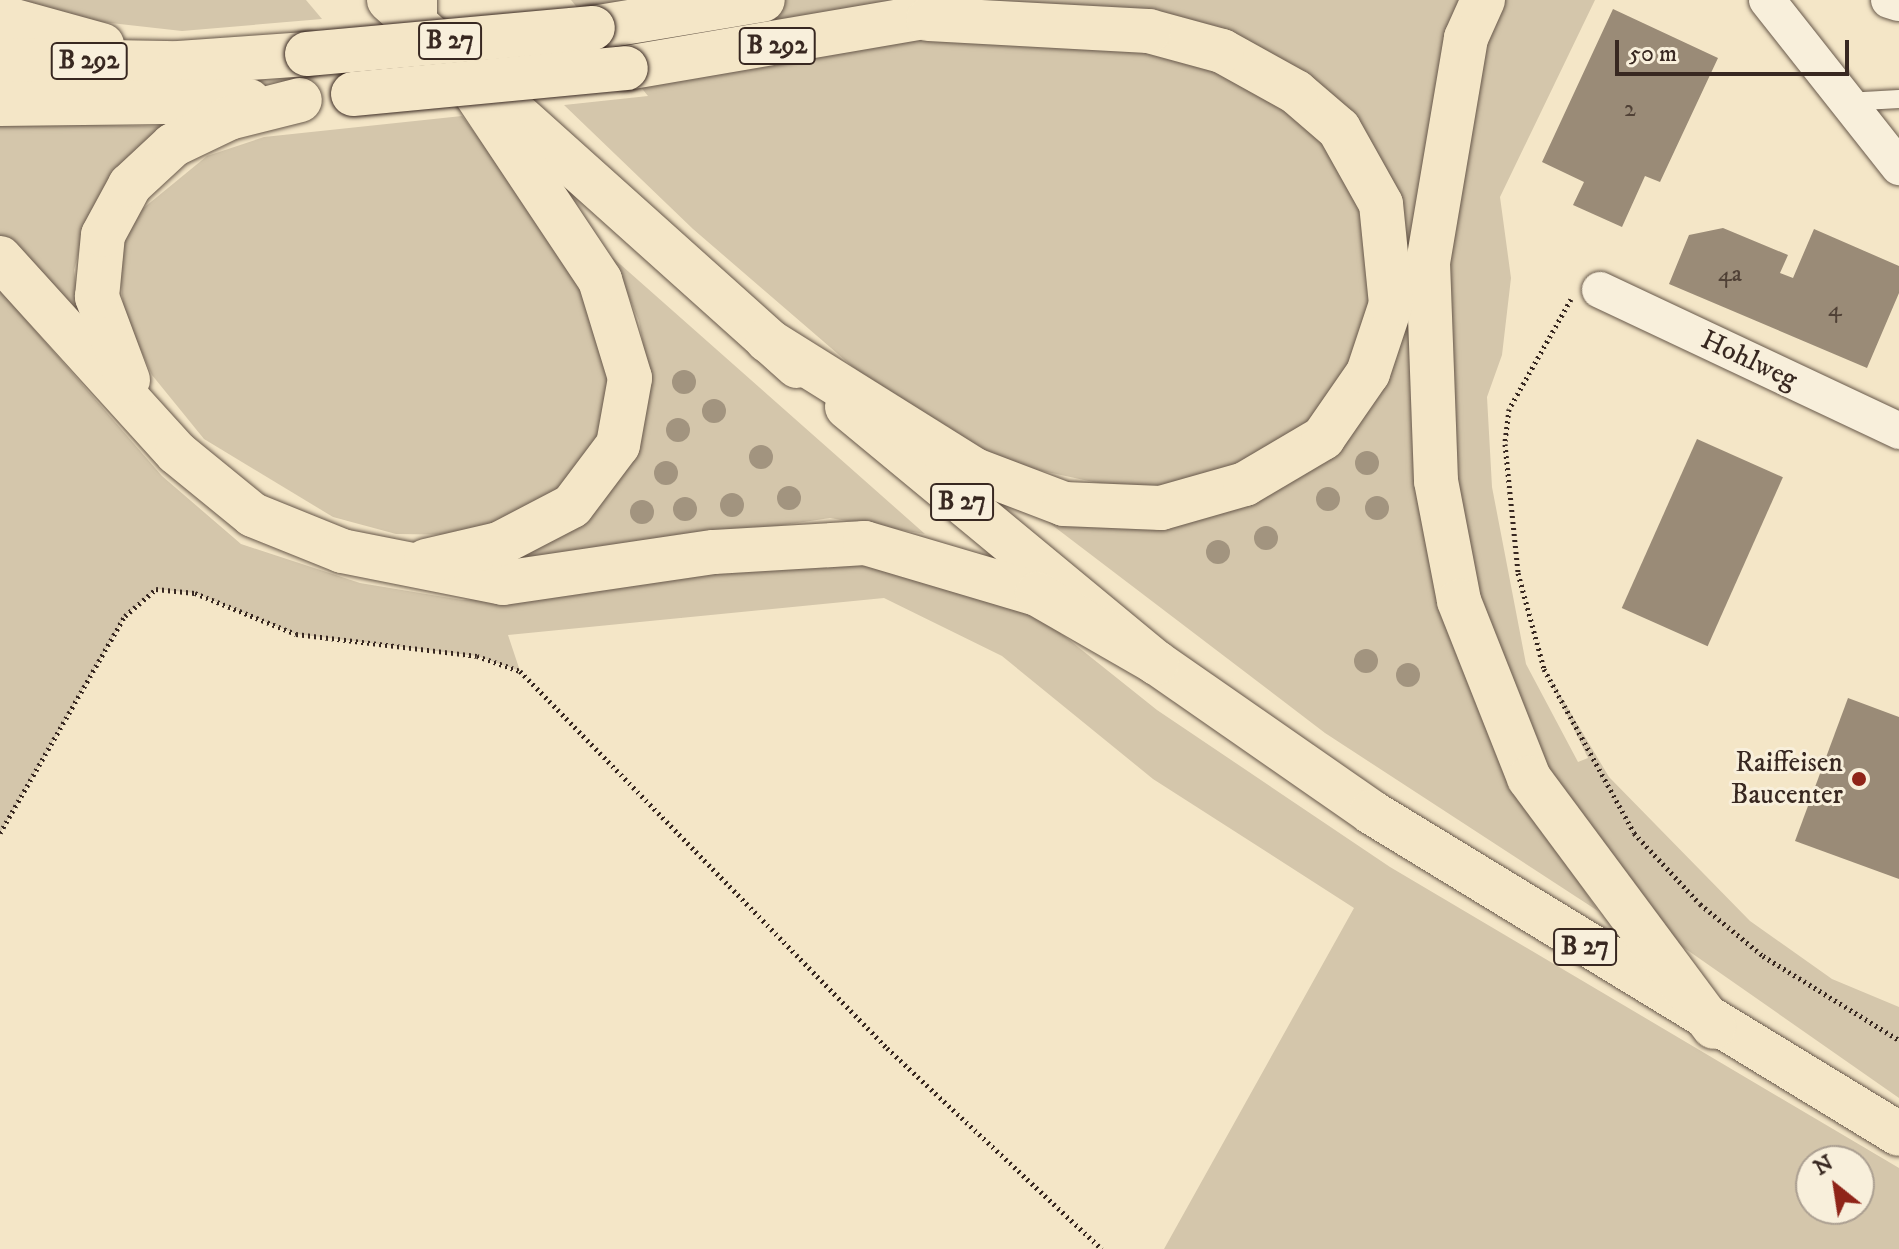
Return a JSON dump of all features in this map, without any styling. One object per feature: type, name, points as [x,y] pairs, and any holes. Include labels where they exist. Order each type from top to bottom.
[{"type":"main road","name":"B 27","points":[[0,17],[179,63],[593,28],[699,8],[763,0]]},
{"type":"main road","name":"B 292","points":[[0,104],[300,100],[626,68],[928,19],[1002,0]]},
{"type":"main road","points":[[1483,0],[1466,38],[1428,262],[1436,481],[1459,601],[1529,778],[1714,1027]]},
{"type":"main road","name":"B 27","points":[[406,9],[460,70],[767,340],[1157,663],[1383,820],[1714,1027],[1899,1134]]},
{"type":"main road","points":[[767,340],[975,470],[1064,504],[1161,508],[1245,484],[1323,438],[1368,373],[1391,304],[1381,204],[1339,129],[1296,92],[1222,51],[1149,31],[928,19]]},
{"type":"main road","name":"B 292","points":[[0,60],[179,63]]},
{"type":"main road","points":[[411,565],[499,544],[572,506],[618,445],[630,378],[600,280],[460,70]]},
{"type":"main road","points":[[148,419],[115,354],[97,297],[103,235],[130,185],[173,145],[229,118],[300,100]]},
{"type":"main road","points":[[0,258],[177,453],[253,515],[342,551],[503,583],[714,552],[865,543],[1037,594],[1157,663]]},
{"type":"street","points":[[1889,0],[1899,3]]},
{"type":"street","points":[[1779,3],[1846,102],[1899,167]]},
{"type":"street","name":"Hohlweg","points":[[1600,290],[1899,431]]},
{"type":"lane","points":[[1846,102],[1899,99]]},
{"type":"path","points":[[1600,290],[1564,301],[1509,409],[1518,573],[1544,669],[1634,833],[1700,904],[1763,956],[1899,1040]]},
{"type":"path","points":[[0,833],[125,616],[156,589],[195,593],[296,634],[477,656],[520,671],[887,1048],[1102,1249]]},
{"type":"shaded area","points":[[19,0],[306,0],[322,19],[182,31],[84,20]]},
{"type":"shaded area","points":[[571,0],[1595,0],[1500,197],[1511,278],[1502,355],[1487,397],[1492,487],[1526,664],[1578,762],[1588,758],[1544,668],[1609,777],[1750,921],[1832,979],[1899,1007],[1899,1098],[1670,938],[1500,762],[1598,911],[1325,733],[1031,509],[1130,527],[1323,438],[1127,506],[1098,483],[974,456],[867,379],[693,229],[564,105],[648,96]]},
{"type":"shaded area","points":[[462,116],[577,267],[619,405],[574,485],[468,535],[396,534],[333,517],[204,439],[152,375],[124,313],[118,256],[135,215],[207,156],[264,137]]},
{"type":"shaded area","points":[[0,123],[179,127],[86,225],[74,270],[84,337],[0,240]]},
{"type":"shaded area","points":[[612,257],[925,534],[830,518],[496,568],[650,384],[639,321]]},
{"type":"shaded area","points":[[0,290],[162,476],[241,544],[360,583],[462,600],[568,594],[748,561],[878,559],[1038,615],[1157,710],[1390,867],[1860,1145],[1795,1145],[1795,1225],[1875,1225],[1875,1154],[1899,1168],[1899,1249],[1164,1249],[1354,908],[1153,779],[1002,656],[884,598],[508,635],[520,671],[477,656],[296,634],[195,593],[156,589],[125,616],[0,833]]},
{"type":"building","points":[[1613,9],[1718,58],[1660,182],[1645,176],[1622,227],[1573,205],[1584,182],[1542,162]]},
{"type":"building","points":[[1723,228],[1788,255],[1780,273],[1793,278],[1814,229],[1899,266],[1899,293],[1867,368],[1669,284],[1689,235]]},
{"type":"building","points":[[1697,439],[1783,477],[1708,646],[1622,608]]},
{"type":"building","name":"Raiffeisen Baucenter","points":[[1848,698],[1899,717],[1899,879],[1795,841]]},
{"type":"place","name":"Raiffeisen Baucenter","points":[[1859,779]]}]
